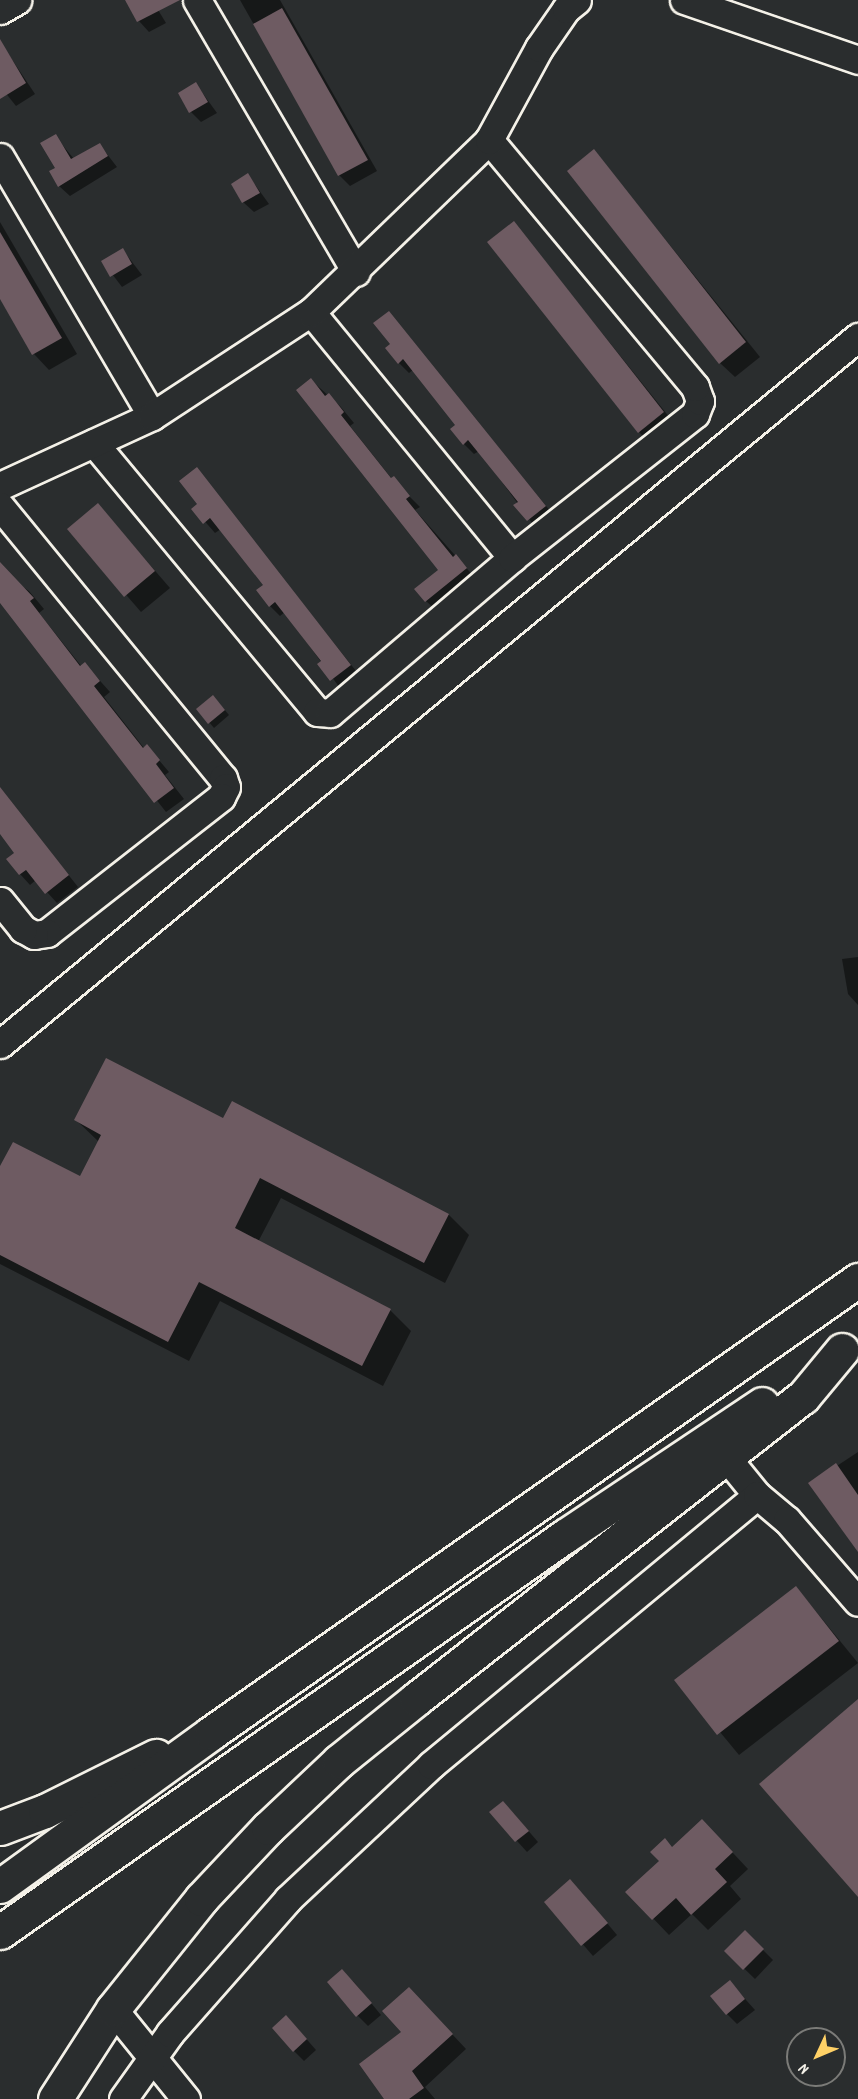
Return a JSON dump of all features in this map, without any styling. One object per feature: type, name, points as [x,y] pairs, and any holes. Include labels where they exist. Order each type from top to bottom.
[{"type":"highway","points":[[0,1886],[211,1733],[858,1280]]},
{"type":"highway","points":[[55,2099],[113,2009],[201,1899],[339,1761],[803,1397],[853,1345]]},
{"type":"highway","points":[[0,1932],[565,1536],[853,1345]]},
{"type":"highway","points":[[0,1828],[45,1811],[211,1733]]},
{"type":"street","points":[[0,10],[17,0]]},
{"type":"street","points":[[198,0],[356,272]]},
{"type":"street","points":[[0,486],[152,416],[311,312],[356,272],[489,140],[539,48],[566,9],[578,0]]},
{"type":"street","points":[[684,0],[858,60]]},
{"type":"street","points":[[94,443],[317,712],[324,714],[512,558],[695,414],[700,401],[695,387],[489,140]]},
{"type":"street","points":[[0,157],[152,416]]},
{"type":"street","points":[[311,312],[512,558]]},
{"type":"street","points":[[0,1044],[858,337]]},
{"type":"street","points":[[0,506],[223,778],[226,788],[221,797],[47,933],[34,935],[23,929],[0,902]]},
{"type":"street","points":[[726,1457],[757,1495],[787,1520],[858,1602]]},
{"type":"street","points":[[123,2099],[151,2056],[288,1899],[431,1765],[757,1495]]},
{"type":"street","points":[[113,2009],[186,2099]]},
{"type":"building","points":[[125,0],[180,0],[137,22]]},
{"type":"building","points":[[282,8],[368,160],[338,176],[253,24]]},
{"type":"building","points":[[0,39],[26,83],[0,99]]},
{"type":"building","points":[[196,82],[208,102],[189,113],[178,93]]},
{"type":"building","points":[[56,134],[71,159],[100,143],[108,156],[58,187],[49,171],[55,168],[40,143]]},
{"type":"building","points":[[594,149],[746,342],[719,364],[567,171]]},
{"type":"building","points":[[248,173],[260,193],[242,203],[231,184]]},
{"type":"building","points":[[514,221],[664,412],[638,433],[487,242]]},
{"type":"building","points":[[0,232],[62,338],[32,355],[0,299]]},
{"type":"building","points":[[123,248],[132,264],[110,277],[101,261]]},
{"type":"building","points":[[389,311],[546,506],[527,521],[513,505],[518,502],[468,440],[463,445],[450,429],[455,425],[403,359],[398,364],[385,348],[390,344],[373,323]]},
{"type":"building","points":[[311,378],[325,396],[329,393],[344,412],[341,415],[391,478],[394,476],[410,496],[406,499],[453,557],[456,554],[467,568],[425,602],[414,589],[438,570],[296,390]]},
{"type":"building","points":[[197,467],[351,665],[330,681],[317,664],[321,661],[275,602],[269,607],[256,590],[263,585],[210,518],[203,524],[191,509],[197,504],[179,481]]},
{"type":"building","points":[[98,503],[155,571],[124,597],[67,529]]},
{"type":"building","points":[[0,562],[34,598],[30,601],[80,666],[85,662],[100,681],[94,686],[143,748],[147,744],[160,760],[156,764],[174,788],[154,803],[0,603]]},
{"type":"building","points":[[213,695],[225,710],[208,724],[196,709]]},
{"type":"building","points":[[0,787],[69,875],[45,894],[26,870],[19,875],[6,859],[14,853],[0,834]]},
{"type":"building","points":[[106,1058],[223,1118],[232,1101],[449,1214],[424,1263],[260,1178],[235,1228],[391,1309],[362,1366],[199,1282],[168,1342],[0,1255],[0,1166],[13,1142],[80,1176],[101,1135],[74,1120]]},
{"type":"building","points":[[836,1463],[858,1495],[858,1552],[808,1483]]},
{"type":"building","points":[[796,1586],[839,1641],[717,1735],[674,1680]]},
{"type":"building","points":[[858,1699],[858,1897],[759,1784]]},
{"type":"building","points":[[503,1801],[529,1831],[515,1842],[489,1812]]},
{"type":"building","points":[[702,1819],[733,1852],[715,1869],[727,1882],[691,1915],[676,1898],[652,1920],[625,1892],[659,1861],[650,1852],[665,1838],[672,1847]]},
{"type":"building","points":[[570,1879],[608,1923],[581,1946],[544,1902]]},
{"type":"building","points":[[745,1930],[764,1949],[743,1970],[724,1951]]},
{"type":"building","points":[[342,1969],[372,2003],[356,2017],[327,1982]]},
{"type":"building","points":[[730,1980],[745,1999],[726,2015],[710,1996]]},
{"type":"building","points":[[409,1987],[453,2034],[412,2071],[424,2088],[409,2099],[384,2099],[359,2064],[401,2032],[382,2011]]},
{"type":"building","points":[[286,2015],[307,2039],[293,2052],[272,2028]]}]
